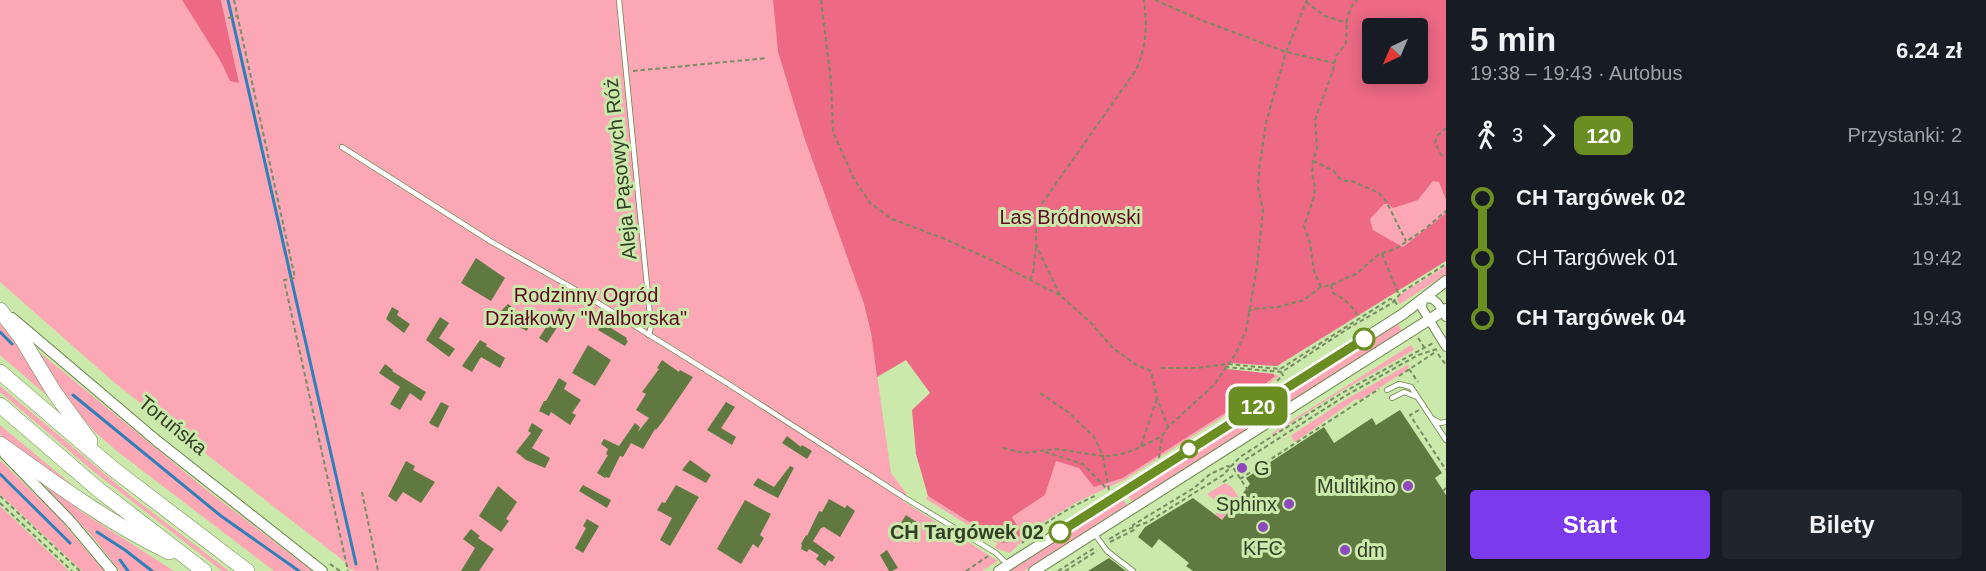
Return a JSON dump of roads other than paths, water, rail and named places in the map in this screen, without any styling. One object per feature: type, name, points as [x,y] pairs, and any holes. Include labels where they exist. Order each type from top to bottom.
[{"type":"highway","points":[[0,309],[28,347],[58,398],[94,448],[112,468]]},
{"type":"highway","points":[[0,372],[112,468],[247,571]]},
{"type":"highway","points":[[0,405],[99,490],[202,569]]},
{"type":"highway","points":[[0,444],[54,483],[145,540],[202,569]]},
{"type":"street","points":[[1004,568],[1403,314],[1446,281]]},
{"type":"street","points":[[1034,571],[1445,312],[1434,299],[1428,297],[1423,299]]},
{"type":"street","points":[[1423,299],[1421,306],[1443,347]]},
{"type":"street","name":"Toruńska","points":[[0,309],[157,441],[326,567]]},
{"type":"street","points":[[0,450],[76,528],[112,571]]},
{"type":"lane","name":"Aleja Pąsowych Róż","points":[[619,0],[651,326],[649,335]]},
{"type":"lane","points":[[342,147],[490,241],[649,335],[905,498],[992,550],[1003,558],[1004,568]]},
{"type":"lane","points":[[1387,390],[1397,384],[1405,384],[1412,389],[1445,439]]},
{"type":"lane","points":[[1392,398],[1404,392],[1419,399]]},
{"type":"lane","points":[[1431,417],[1438,422],[1446,422],[1443,430],[1445,439]]},
{"type":"lane","points":[[1094,533],[1110,553],[1133,571]]},
{"type":"waterway","points":[[228,0],[356,564]]},
{"type":"waterway","points":[[0,332],[12,344]]},
{"type":"waterway","points":[[73,395],[221,516],[299,571]]},
{"type":"waterway","points":[[0,474],[70,543]]},
{"type":"waterway","points":[[97,532],[152,571]]},
{"type":"waterway","points":[[120,560],[128,571]]},
{"type":"place","name":"G","points":[[1242,468]]},
{"type":"place","name":"Multikino","points":[[1408,486]]},
{"type":"place","name":"Sphinx","points":[[1289,504]]},
{"type":"place","name":"KFC","points":[[1263,527]]},
{"type":"place","name":"CH Targówek 02","points":[[1060,532]]},
{"type":"place","name":"dm","points":[[1345,550]]},
{"type":"park label","name":"Las Bródnowski","points":[[1070,217]]},
{"type":"park label","name":"Rodzinny Ogród Działkowy \"Malborska\"","points":[[586,306]]}]
